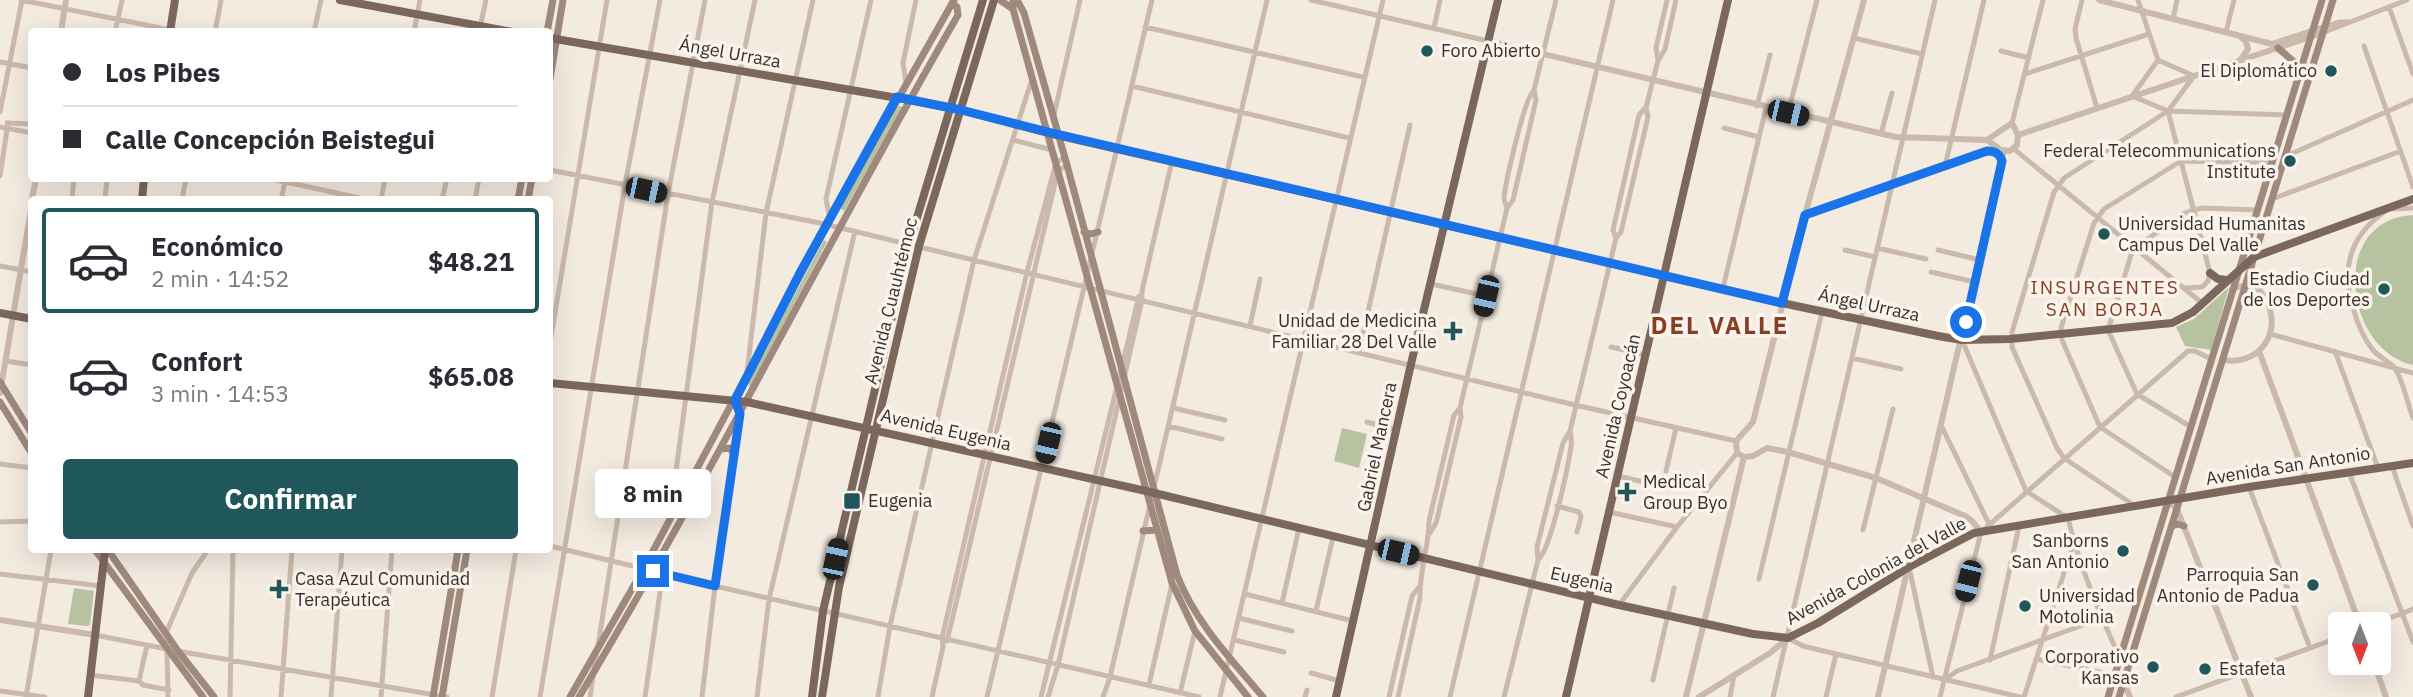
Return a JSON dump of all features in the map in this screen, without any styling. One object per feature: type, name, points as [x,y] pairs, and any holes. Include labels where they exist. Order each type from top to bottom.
[{"type":"main road","points":[[170,28],[175,0]]},
{"type":"main road","points":[[340,0],[476,28]]},
{"type":"main road","points":[[548,28],[553,0]]},
{"type":"main road","points":[[553,38],[563,0]]},
{"type":"main road","name":"Avenida Cuauhtémoc","points":[[812,697],[823,611],[909,244],[983,0]]},
{"type":"main road","name":"Avenida Cuauhtémoc","points":[[822,697],[834,612],[919,246],[994,0]]},
{"type":"main road","points":[[1000,0],[1017,3]]},
{"type":"main road","name":"Gabriel Mancera","points":[[1336,697],[1411,364],[1498,0]]},
{"type":"main road","name":"Avenida Coyoacán","points":[[1566,697],[1728,0]]},
{"type":"main road","points":[[2108,697],[2322,0]]},
{"type":"main road","points":[[2119,697],[2333,0]]},
{"type":"main road","points":[[570,697],[746,380],[828,221],[953,2],[958,15],[909,100],[747,402],[579,697]]},
{"type":"main road","points":[[1017,3],[1032,76],[1087,276],[1087,287],[1121,383],[1172,583],[1195,631],[1248,697]]},
{"type":"main road","points":[[1017,3],[1054,118],[1121,368],[1120,397],[1182,589],[1202,623],[1263,697]]},
{"type":"main road","name":"Ángel Urraza","points":[[553,38],[961,110],[1058,135],[1782,303],[1962,340],[2060,335],[2172,323],[2186,317],[2254,257]]},
{"type":"main road","points":[[2275,46],[2301,68]]},
{"type":"main road","points":[[2254,257],[2413,199]]},
{"type":"main road","points":[[1084,232],[1098,232]]},
{"type":"main road","points":[[2210,273],[2218,279],[2227,280]]},
{"type":"main road","points":[[0,313],[28,317]]},
{"type":"main road","name":"Avenida Eugenia","points":[[553,383],[747,402],[1098,480],[1371,546]]},
{"type":"main road","points":[[0,386],[28,428]]},
{"type":"main road","points":[[0,402],[28,448]]},
{"type":"main road","points":[[720,449],[730,448],[734,455]]},
{"type":"main road","name":"Avenida San Antonio","points":[[2168,501],[2413,463]]},
{"type":"main road","name":"Avenida Colonia del Valle","points":[[1788,638],[1818,623],[1909,567],[1990,526],[2019,526],[2168,501]]},
{"type":"main road","points":[[2172,526],[2184,526]]},
{"type":"main road","points":[[1143,531],[1157,530]]},
{"type":"main road","name":"Eugenia","points":[[1371,546],[1619,605],[1753,634],[1788,638]]},
{"type":"main road","points":[[97,553],[203,697]]},
{"type":"main road","points":[[88,697],[106,553]]},
{"type":"main road","points":[[109,553],[214,697]]},
{"type":"main road","points":[[439,696],[458,553]]},
{"type":"main road","points":[[439,696],[466,553]]},
{"type":"street","points":[[0,112],[22,0],[161,28]]},
{"type":"street","points":[[62,28],[66,0]]},
{"type":"street","points":[[116,28],[122,0]]},
{"type":"street","points":[[216,28],[221,0]]},
{"type":"street","points":[[315,28],[321,0]]},
{"type":"street","points":[[415,28],[420,0]]},
{"type":"street","points":[[480,28],[486,0]]},
{"type":"street","points":[[553,324],[607,0]]},
{"type":"street","points":[[540,697],[625,185],[660,0]]},
{"type":"street","points":[[590,697],[667,194],[705,0]]},
{"type":"street","points":[[675,510],[674,486],[712,202],[755,0]]},
{"type":"street","points":[[746,380],[766,214],[813,0]]},
{"type":"street","points":[[828,221],[826,199],[871,0]]},
{"type":"street","points":[[906,83],[903,63],[916,0]]},
{"type":"street","points":[[1054,118],[1080,0]]},
{"type":"street","points":[[1087,276],[1152,0]]},
{"type":"street","points":[[1150,492],[1173,408],[1267,0]]},
{"type":"street","points":[[1311,0],[1903,138],[1987,139],[2004,151],[2014,149],[2017,145],[2018,135],[2011,122]]},
{"type":"street","points":[[1220,697],[1383,0]]},
{"type":"street","points":[[1434,28],[1440,0]]},
{"type":"street","points":[[1507,208],[1504,198],[1516,146],[1528,98],[1534,90],[1556,0]]},
{"type":"street","points":[[1450,697],[1613,0]]},
{"type":"street","points":[[1658,61],[1656,48],[1667,0]]},
{"type":"street","points":[[1538,560],[1547,549],[1572,445],[1570,431],[1575,405],[1616,238],[1613,230],[1639,115],[1646,107],[1658,61],[1665,49],[1676,0]]},
{"type":"street","points":[[1788,113],[1817,0]]},
{"type":"street","points":[[1736,441],[1752,422],[1864,0]]},
{"type":"street","points":[[1773,697],[1935,0]]},
{"type":"street","points":[[1945,166],[1984,0]]},
{"type":"street","points":[[1987,139],[2011,122],[2043,0]]},
{"type":"street","points":[[2081,0],[2075,29],[2097,108]]},
{"type":"street","points":[[2099,0],[2275,46]]},
{"type":"street","points":[[2138,0],[2158,60],[2194,76]]},
{"type":"street","points":[[2173,19],[2177,0]]},
{"type":"street","points":[[2226,32],[2234,0]]},
{"type":"street","points":[[2018,135],[2407,0]]},
{"type":"street","points":[[2389,7],[2413,74]]},
{"type":"street","points":[[1145,27],[1363,77]]},
{"type":"street","points":[[1660,30],[1669,32]]},
{"type":"street","points":[[2025,74],[2149,34]]},
{"type":"street","points":[[2239,35],[2248,45],[2240,60]]},
{"type":"street","points":[[1854,38],[1922,54]]},
{"type":"street","points":[[2364,46],[2413,187]]},
{"type":"street","points":[[2001,51],[2029,58]]},
{"type":"street","points":[[1757,106],[1770,55]]},
{"type":"street","points":[[2132,96],[2158,60]]},
{"type":"street","points":[[0,62],[28,67]]},
{"type":"street","points":[[877,697],[890,626],[974,260],[1032,76]]},
{"type":"street","points":[[2136,507],[2064,458],[2057,448],[2010,339],[2059,183],[2168,111],[2194,76]]},
{"type":"street","points":[[1132,86],[1349,138]]},
{"type":"street","points":[[1398,697],[1420,598],[1419,587],[1430,533],[1429,522],[1446,466],[1454,415],[1460,408],[1507,208],[1513,200],[1536,100],[1534,90]]},
{"type":"street","points":[[1881,134],[1892,93]]},
{"type":"street","points":[[2132,96],[2168,111],[2287,115]]},
{"type":"street","points":[[2284,156],[2413,100]]},
{"type":"street","points":[[1723,288],[1766,108]]},
{"type":"street","points":[[2168,111],[2210,273],[2208,281],[2202,287],[2186,288]]},
{"type":"street","points":[[0,126],[28,124]]},
{"type":"street","points":[[8,125],[28,132]]},
{"type":"street","points":[[0,176],[8,125]]},
{"type":"street","points":[[1359,352],[1410,125]]},
{"type":"street","points":[[1724,128],[1759,137]]},
{"type":"street","points":[[1013,140],[1052,150]]},
{"type":"street","points":[[1516,146],[1525,148]]},
{"type":"street","points":[[2014,149],[2059,183],[2202,303]]},
{"type":"street","points":[[1805,215],[1987,151],[1997,153],[2002,161]]},
{"type":"street","points":[[1878,697],[2004,151]]},
{"type":"street","points":[[2272,200],[2401,151]]},
{"type":"street","points":[[932,697],[1057,167],[1066,161]]},
{"type":"street","points":[[1121,368],[1172,161]]},
{"type":"street","points":[[2175,477],[2100,427],[2060,335],[2061,328],[2098,215],[2181,161],[2272,163]]},
{"type":"street","points":[[553,171],[766,214],[828,221],[840,228],[1575,405],[1736,441]]},
{"type":"street","points":[[293,182],[352,196]]},
{"type":"street","points":[[2413,208],[2388,209],[2359,234],[2351,251],[2347,284],[2357,320],[2366,339],[2373,351],[2395,368],[2413,418]]},
{"type":"street","points":[[2191,427],[2137,394],[2108,330],[2131,255],[2136,247],[2193,210],[2257,210]]},
{"type":"street","points":[[0,386],[28,227]]},
{"type":"street","points":[[757,697],[769,598],[855,231]]},
{"type":"street","points":[[1877,248],[1926,259]]},
{"type":"street","points":[[1845,250],[1875,257]]},
{"type":"street","points":[[1938,250],[1980,260]]},
{"type":"street","points":[[0,266],[28,271]]},
{"type":"street","points":[[1931,272],[1975,282]]},
{"type":"street","points":[[1250,326],[1261,279]]},
{"type":"street","points":[[1430,284],[1486,296]]},
{"type":"street","points":[[2223,360],[2241,360],[2259,351],[2270,334],[2272,321],[2268,301],[2259,290],[2245,286],[2232,290]]},
{"type":"street","points":[[987,697],[1087,287]]},
{"type":"street","points":[[1041,697],[1047,692],[1076,575],[1139,299]]},
{"type":"street","points":[[1759,579],[1822,312]]},
{"type":"street","points":[[2270,334],[2413,373]]},
{"type":"street","points":[[1962,340],[2026,491],[2068,518],[2102,618],[2120,658]]},
{"type":"street","points":[[1611,347],[1646,355]]},
{"type":"street","points":[[1941,425],[1990,526],[2026,491],[2188,351],[2195,351],[2211,359]]},
{"type":"street","points":[[2259,351],[2355,612]]},
{"type":"street","points":[[2334,351],[2378,468]]},
{"type":"street","points":[[1852,358],[1901,369]]},
{"type":"street","points":[[6,361],[28,364]]},
{"type":"street","points":[[1098,480],[1120,397]]},
{"type":"street","points":[[702,697],[740,414],[735,400]]},
{"type":"street","points":[[1173,408],[1225,420]]},
{"type":"street","points":[[1863,530],[1893,410]]},
{"type":"street","points":[[1367,422],[1397,430]]},
{"type":"street","points":[[1168,426],[1222,439]]},
{"type":"street","points":[[1666,471],[1676,428]]},
{"type":"street","points":[[1504,697],[1538,560],[1537,547],[1549,497],[1563,443],[1570,431]]},
{"type":"street","points":[[1686,697],[1741,455],[1736,441]]},
{"type":"street","points":[[1741,455],[1753,456],[1767,448],[1788,452],[1876,478],[1971,520],[1980,532],[1940,697]]},
{"type":"street","points":[[1619,605],[1677,527],[1741,455]]},
{"type":"street","points":[[0,464],[28,468]]},
{"type":"street","points":[[2392,466],[2413,526]]},
{"type":"street","points":[[2349,472],[2413,642]]},
{"type":"street","points":[[1618,476],[1673,489]]},
{"type":"street","points":[[2249,487],[2309,648]]},
{"type":"street","points":[[1549,497],[1579,512],[1581,517],[1577,532]]},
{"type":"street","points":[[2168,501],[2177,509],[2251,697]]},
{"type":"street","points":[[1103,697],[1150,505]]},
{"type":"street","points":[[1609,512],[1677,527]]},
{"type":"street","points":[[0,522],[28,521]]},
{"type":"street","points":[[1990,660],[2019,526]]},
{"type":"street","points":[[1282,603],[1299,528]]},
{"type":"street","points":[[1316,611],[1333,537]]},
{"type":"street","points":[[1788,638],[1799,644],[1836,654],[2022,697],[2074,542]]},
{"type":"street","points":[[553,547],[1199,697]]},
{"type":"street","points":[[26,696],[50,553]]},
{"type":"street","points":[[168,697],[168,636],[192,573],[206,553]]},
{"type":"street","points":[[230,697],[233,553]]},
{"type":"street","points":[[281,697],[292,553]]},
{"type":"street","points":[[331,697],[342,553]]},
{"type":"street","points":[[381,697],[392,553]]},
{"type":"street","points":[[492,697],[516,553]]},
{"type":"street","points":[[1909,567],[1933,677]]},
{"type":"street","points":[[645,697],[663,572]]},
{"type":"street","points":[[0,574],[101,586]]},
{"type":"street","points":[[1149,685],[1172,583]]},
{"type":"street","points":[[1390,697],[1412,596],[1419,587]]},
{"type":"street","points":[[1653,680],[1674,588]]},
{"type":"street","points":[[1245,594],[1353,621]]},
{"type":"street","points":[[2391,618],[2413,609]]},
{"type":"street","points":[[1239,618],[1292,631]]},
{"type":"street","points":[[1944,680],[1957,671],[2102,618]]},
{"type":"street","points":[[0,620],[439,696]]},
{"type":"street","points":[[1180,693],[1195,631]]},
{"type":"street","name":"Avenida Colonia del Valle","points":[[1699,697],[1770,653],[1788,638]]},
{"type":"street","points":[[1234,640],[1284,652]]},
{"type":"street","points":[[2176,697],[2328,641]]},
{"type":"street","points":[[139,681],[147,645]]},
{"type":"street","points":[[1400,646],[1409,649]]},
{"type":"street","points":[[1826,697],[1836,654]]},
{"type":"street","points":[[2036,659],[2114,675]]},
{"type":"street","points":[[1311,673],[1340,681]]},
{"type":"street","points":[[90,675],[139,681],[143,685],[169,690]]},
{"type":"street","points":[[1730,697],[1734,675]]},
{"type":"street","points":[[2379,676],[2386,697]]},
{"type":"street","points":[[2124,683],[2130,697]]},
{"type":"street","points":[[1306,697],[1307,690]]},
{"type":"street","points":[[0,691],[45,697]]},
{"type":"green space","points":[[898,106],[903,107],[844,211],[840,208]]},
{"type":"green space","name":"Estadio Ciudad de los Deportes","points":[[2413,215],[2413,365],[2390,355],[2372,336],[2360,313],[2355,287],[2357,261],[2367,239],[2386,222]]},
{"type":"green space","points":[[824,240],[827,242],[750,389],[748,381]]},
{"type":"green space","points":[[2229,287],[2211,350],[2185,346],[2176,327],[2194,319]]},
{"type":"green space","points":[[1342,428],[1367,434],[1359,468],[1334,461]]},
{"type":"green space","points":[[74,588],[94,591],[90,625],[68,624]]},
{"type":"place","name":"Foro Abierto","points":[[1427,51]]},
{"type":"place","name":"El Diplomático","points":[[2331,71]]},
{"type":"place","name":"Federal Telecommunications Institute","points":[[2290,161]]},
{"type":"place","name":"Universidad Humanitas Campus Del Valle","points":[[2104,234]]},
{"type":"place","name":"Estadio Ciudad de los Deportes","points":[[2384,289]]},
{"type":"place","name":"Unidad de Medicina Familiar 28 Del Valle","points":[[1453,331]]},
{"type":"place","name":"Medical Group Byo","points":[[1627,492]]},
{"type":"place","name":"Eugenia","points":[[852,501]]},
{"type":"place","name":"Sanborns San Antonio","points":[[2123,551]]},
{"type":"place","name":"Parroquia San Antonio de Padua","points":[[2313,585]]},
{"type":"place","name":"Casa Azul Comunidad Terapéutica","points":[[279,589]]},
{"type":"place","name":"Universidad Motolinia","points":[[2025,606]]},
{"type":"place","name":"Corporativo Kansas","points":[[2153,667]]},
{"type":"place","name":"Estafeta","points":[[2205,669]]},
{"type":"district","name":"INSURGENTES SAN BORJA","points":[[2105,298]]},
{"type":"district","name":"DEL VALLE","points":[[1720,326]]},
{"type":"route","points":[[653,571],[715,586],[740,414],[735,400],[800,273],[897,97],[1782,303],[1805,215],[1992,151],[2000,156],[2002,161],[1966,322]]}]
